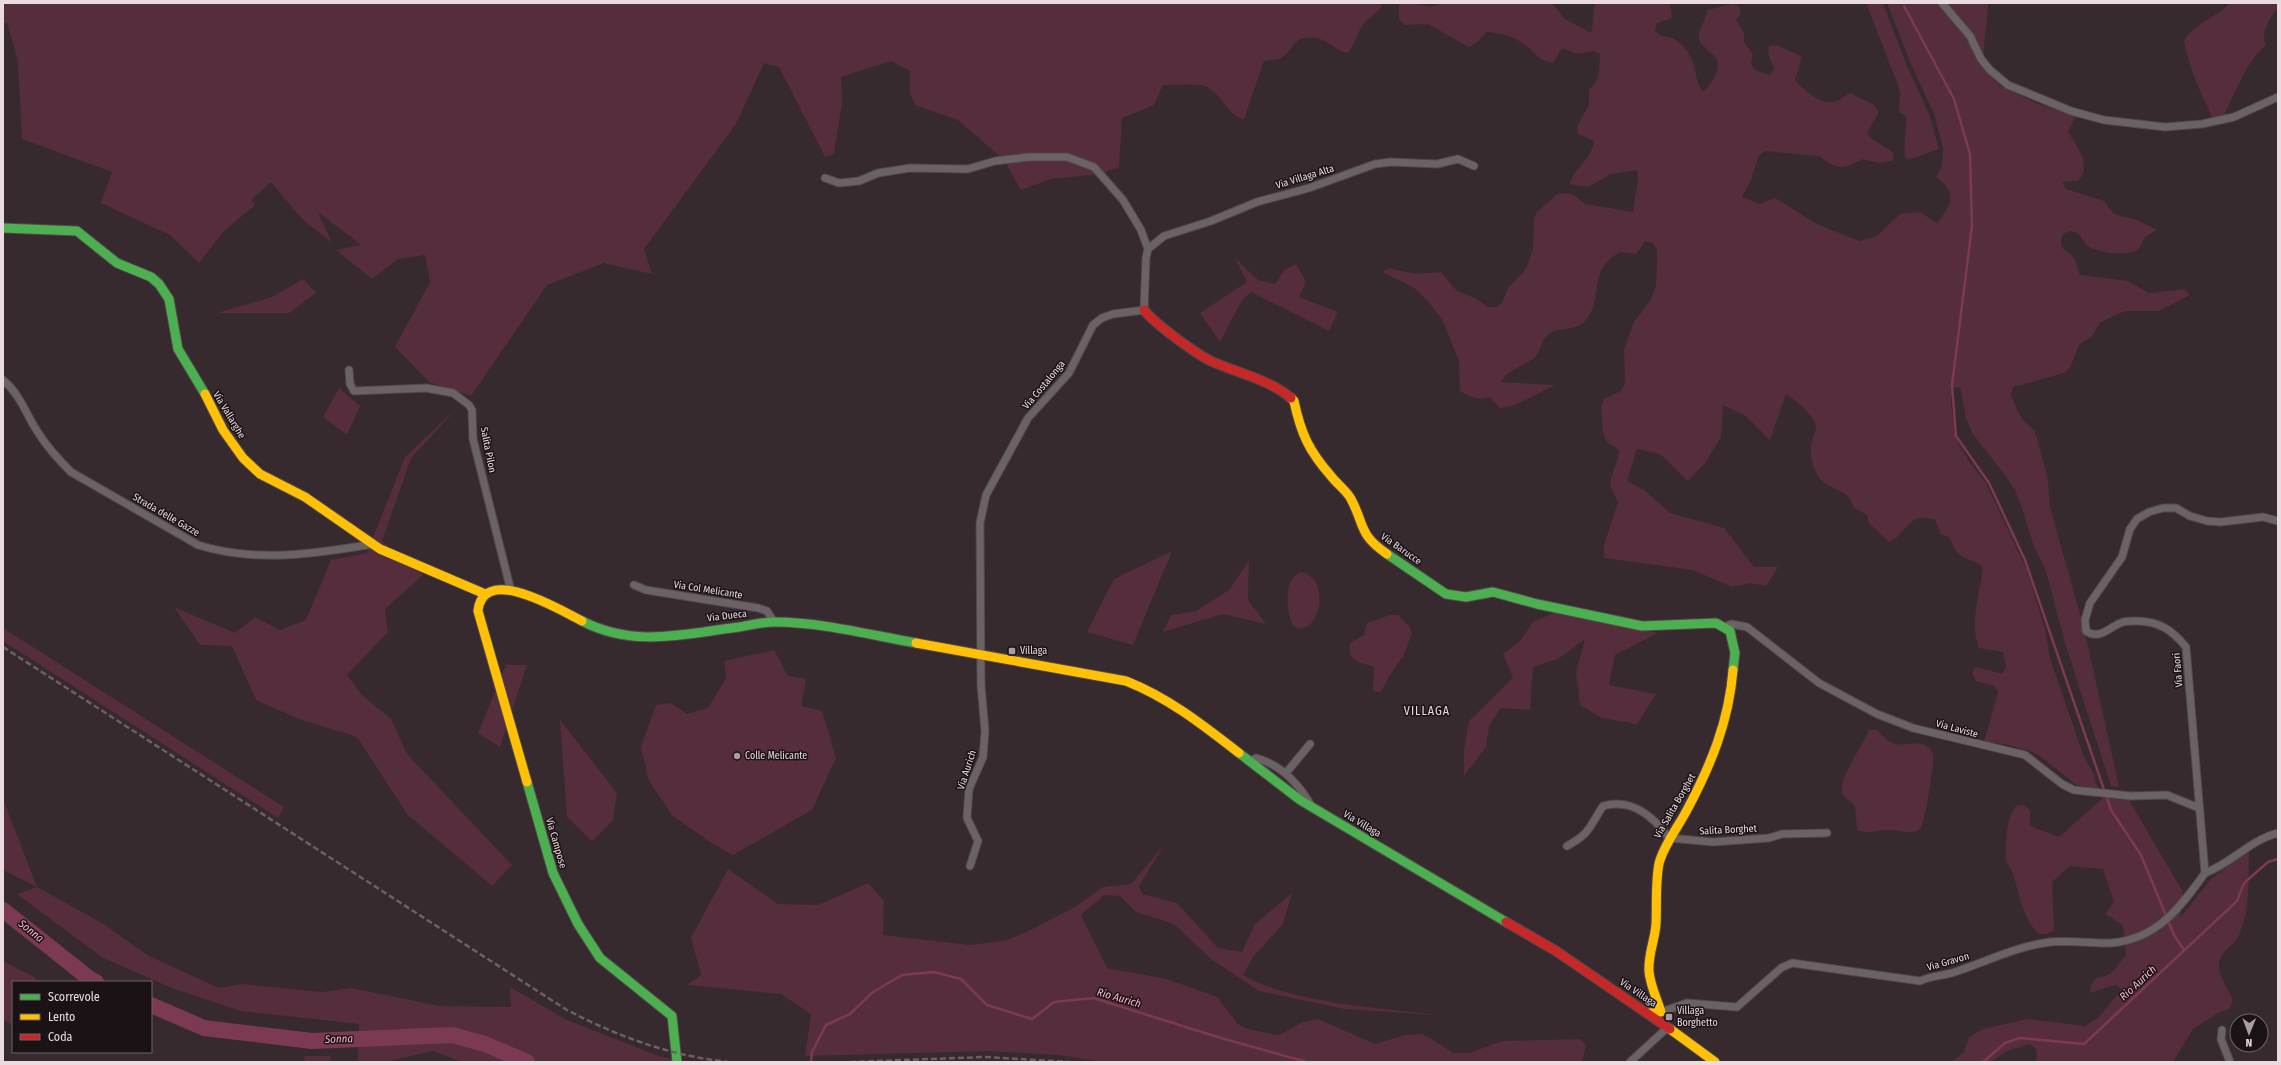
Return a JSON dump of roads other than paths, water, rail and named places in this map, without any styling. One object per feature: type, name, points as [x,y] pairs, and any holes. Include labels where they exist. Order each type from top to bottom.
[{"type":"street","points":[[1942,3],[1970,36],[1981,59],[1990,70],[2008,85],[2071,111],[2104,120],[2165,127],[2202,124],[2234,117],[2278,97]]},
{"type":"street","points":[[825,178],[839,183],[860,181],[878,173],[910,168],[968,169],[995,162],[1023,158],[1067,157],[1094,167],[1123,200],[1141,230],[1148,249],[1146,258],[1144,310]]},
{"type":"street","name":"Via Villaga Alta","points":[[1148,249],[1164,236],[1176,231],[1212,221],[1257,202],[1309,188],[1374,164],[1391,162],[1437,164],[1458,159],[1474,166]]},
{"type":"street","name":"Via Vallarghe","points":[[3,228],[77,231],[88,237],[117,263],[151,277],[159,284],[169,299],[178,349],[213,408],[223,430],[243,458],[260,474],[305,497],[374,544],[485,594]]},
{"type":"street","name":"Via Barucce","points":[[1144,310],[1152,320],[1211,361],[1262,382],[1286,394],[1294,401],[1300,428],[1313,456],[1351,498],[1364,533],[1377,547],[1446,594],[1466,597],[1493,592],[1537,604],[1642,626],[1716,623],[1725,627]]},
{"type":"street","name":"Via Costalonga","points":[[980,653],[980,523],[986,495],[1028,418],[1069,373],[1093,325],[1102,318],[1113,314],[1144,310]]},
{"type":"street","name":"Salita Pilon","points":[[349,370],[350,384],[354,392],[426,388],[453,393],[469,405],[472,410],[473,439],[511,591]]},
{"type":"street","name":"Strada delle Gazze","points":[[3,380],[18,395],[38,433],[55,456],[71,472],[198,545],[221,552],[280,556],[316,554],[374,544]]},
{"type":"street","name":"Via Faori","points":[[2205,873],[2186,647],[2165,626],[2147,621],[2124,622],[2100,634],[2091,634],[2086,631],[2085,620],[2090,603],[2122,557],[2130,529],[2137,519],[2149,512],[2163,508],[2176,508],[2190,516],[2207,521],[2221,522],[2263,517],[2278,521]]},
{"type":"street","name":"Via Col Melicante","points":[[634,584],[646,590],[758,608],[767,611],[774,622]]},
{"type":"street","name":"Via Dueca","points":[[485,594],[496,590],[511,591],[533,596],[601,631],[628,637],[668,636],[774,622],[814,626],[980,653]]},
{"type":"street","name":"Via Campose","points":[[485,594],[479,601],[478,611],[553,873],[578,924],[600,958],[672,1016],[677,1062]]},
{"type":"street","name":"Via Laviste","points":[[1725,627],[1731,624],[1747,627],[1819,683],[1877,714],[1912,728],[2025,755],[2062,784],[2074,790],[2131,796],[2167,795],[2199,808]]},
{"type":"street","name":"Via Salita Borghet","points":[[1661,1012],[1649,973],[1649,952],[1656,926],[1659,862],[1669,838],[1679,825],[1704,778],[1724,726],[1731,698],[1735,653],[1733,638],[1730,631],[1725,627]]},
{"type":"street","name":"Via Villaga","points":[[980,653],[1126,681],[1151,691],[1189,714],[1250,762],[1312,807],[1556,951],[1649,1013],[1667,1028],[1715,1062]]},
{"type":"street","name":"Via Aurich","points":[[970,866],[978,841],[967,818],[969,789],[983,757],[985,731],[980,653]]},
{"type":"street","points":[[1286,773],[1310,744]]},
{"type":"street","points":[[1250,762],[1256,758],[1268,761],[1286,773],[1303,790],[1312,807]]},
{"type":"street","points":[[1567,846],[1582,838],[1590,829],[1603,806],[1613,803],[1630,806],[1647,812],[1669,838]]},
{"type":"street","points":[[2205,873],[2217,868],[2262,837],[2278,833]]},
{"type":"street","name":"Salita Borghet","points":[[1669,838],[1713,842],[1769,838],[1782,834],[1827,834]]},
{"type":"street","name":"Via Gravon","points":[[1661,1012],[1687,1004],[1737,1008],[1781,968],[1792,963],[1920,982],[1932,976],[1950,973],[2011,951],[2044,943],[2069,941],[2112,943],[2146,933],[2163,923],[2190,895],[2205,873]]},
{"type":"street","points":[[1649,1013],[1661,1012]]},
{"type":"street","points":[[1630,1062],[1667,1028]]},
{"type":"street","points":[[2222,1030],[2221,1039],[2230,1062]]},
{"type":"waterway","points":[[1904,6],[1954,99],[1970,154],[1972,226],[1952,385],[1956,436],[1989,483],[2025,560],[2111,810],[2141,855],[2174,935],[2184,950]]},
{"type":"waterway","name":"Rio Aurich","points":[[1983,1062],[2005,1043],[2020,1038],[2084,1044],[2237,901],[2244,883],[2268,862],[2278,859]]},
{"type":"waterway","name":"Sonna","points":[[3,910],[94,981]]},
{"type":"waterway","name":"Rio Aurich","points":[[811,1062],[812,1052],[826,1025],[850,1014],[873,992],[902,975],[934,972],[961,979],[987,1005],[1032,1019],[1054,1002],[1093,998],[1221,1038],[1307,1062]]},
{"type":"waterway","name":"Sonna","points":[[152,1005],[204,1028],[312,1041],[452,1035],[485,1044],[527,1062]]},
{"type":"railway","points":[[3,647],[567,1010],[606,1029],[646,1044],[687,1055],[729,1062]]},
{"type":"railway","points":[[850,1062],[985,1057],[1070,1062]]},
{"type":"place","name":"Villaga","points":[[1012,651]]},
{"type":"place","name":"Colle Melicante","points":[[737,756]]},
{"type":"place","name":"Villaga Borghetto","points":[[1669,1017]]},
{"type":"district","name":"VILLAGA","points":[[1427,711]]}]
